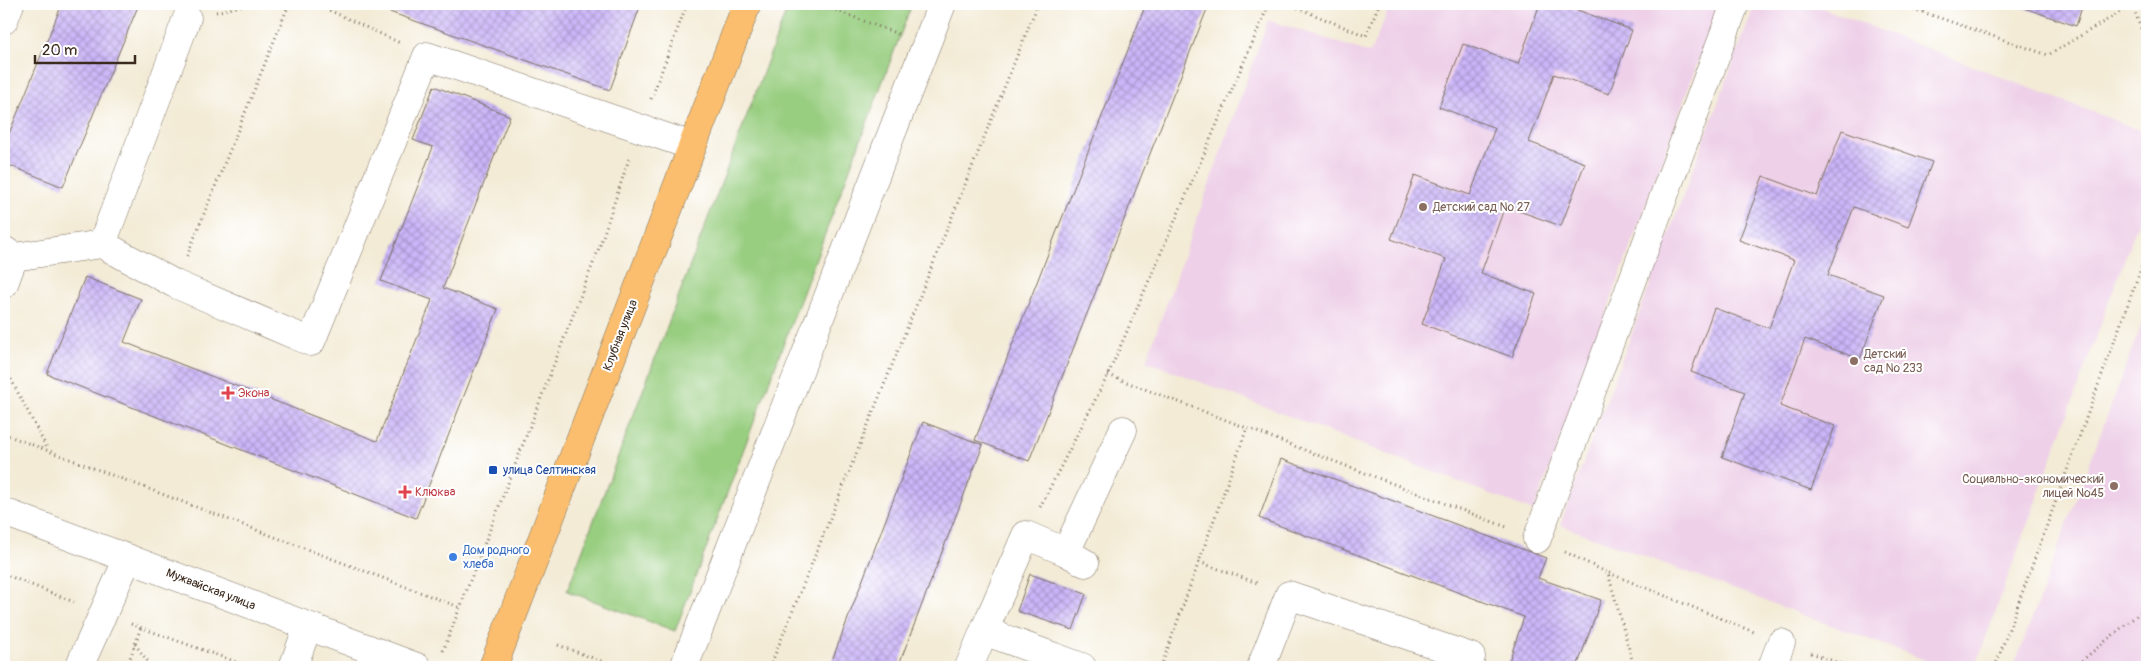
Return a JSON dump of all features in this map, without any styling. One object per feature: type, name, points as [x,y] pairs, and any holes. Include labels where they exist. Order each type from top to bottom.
[{"type":"main road","name":"Клубная улица","points":[[493,667],[747,4]]},
{"type":"street","points":[[4,20],[10,4]]},
{"type":"street","points":[[684,667],[942,4]]},
{"type":"street","points":[[1537,539],[1735,4]]},
{"type":"street","points":[[102,244],[187,18]]},
{"type":"street","points":[[4,284],[9,254],[102,244],[175,284],[311,342],[427,56],[692,146]]},
{"type":"street","points":[[969,667],[1026,535],[1075,558],[1123,430]]},
{"type":"street","name":"Мужвайская улица","points":[[4,512],[308,626],[428,663]]},
{"type":"street","points":[[80,667],[128,558]]},
{"type":"street","points":[[1261,667],[1289,595],[1471,657],[1467,667]]},
{"type":"street","points":[[293,667],[308,626]]},
{"type":"street","points":[[984,631],[1082,667]]},
{"type":"path","points":[[175,284],[290,4]]},
{"type":"path","points":[[316,4],[427,56]]},
{"type":"path","points":[[428,663],[459,608],[599,248],[640,128],[687,4]]},
{"type":"path","points":[[770,667],[1038,4]]},
{"type":"path","points":[[1026,535],[1108,374],[1269,4]]},
{"type":"path","points":[[1288,4],[1366,36],[1379,4]]},
{"type":"path","points":[[1899,4],[2048,55],[2133,4],[2147,45]]},
{"type":"path","points":[[822,5],[926,44]]},
{"type":"path","points":[[1994,667],[2147,252]]},
{"type":"path","points":[[4,366],[48,451]]},
{"type":"path","points":[[1108,374],[1537,539],[1777,655],[1850,667]]},
{"type":"path","points":[[1161,667],[1247,428]]},
{"type":"path","points":[[4,434],[459,608]]},
{"type":"path","points":[[1199,562],[1289,595]]},
{"type":"path","points":[[1608,573],[1634,667]]},
{"type":"path","points":[[2074,667],[2147,607]]},
{"type":"path","points":[[127,667],[141,628]]},
{"type":"path","points":[[135,644],[152,667]]},
{"type":"path","points":[[558,645],[617,667]]},
{"type":"shaded area","name":"Детский сад № 27","points":[[1391,4],[1719,4],[1534,511],[1146,361],[1268,20],[1370,53]]},
{"type":"shaded area","name":"Детский сад № 233","points":[[1755,4],[1812,4],[2147,133],[2147,198],[1975,667],[1944,667],[1560,525]]},
{"type":"shaded area","name":"Социально-экономический лицей №45","points":[[2147,309],[2147,667],[2016,667],[2015,664]]},
{"type":"green space","points":[[789,4],[912,4],[675,631],[567,591]]},
{"type":"building","points":[[62,4],[139,4],[63,187],[4,163],[4,146]]},
{"type":"building","points":[[367,4],[641,4],[610,90]]},
{"type":"building","points":[[1146,4],[1209,4],[1029,461],[975,440]]},
{"type":"building","points":[[1540,4],[1561,4],[1632,30],[1609,94],[1554,74],[1529,142],[1585,163],[1561,226],[1505,206],[1481,273],[1536,294],[1512,357],[1422,324],[1446,259],[1391,239],[1415,175],[1470,195],[1495,128],[1439,107],[1463,44],[1518,64]]},
{"type":"building","points":[[2013,4],[2083,4],[2076,26]]},
{"type":"building","points":[[434,86],[510,116],[443,288],[498,309],[416,518],[47,374],[85,277],[141,299],[124,342],[377,441],[432,300],[381,281],[433,147],[413,140]]},
{"type":"building","points":[[1842,130],[1932,162],[1908,227],[1854,207],[1828,275],[1884,295],[1860,359],[1805,339],[1780,406],[1835,426],[1811,490],[1722,457],[1745,392],[1691,372],[1714,308],[1769,328],[1794,260],[1739,240],[1763,176],[1817,196]]},
{"type":"building","points":[[923,422],[983,445],[898,667],[841,667],[831,663]]},
{"type":"building","points":[[1281,459],[1546,558],[1538,578],[1601,600],[1577,667],[1507,667],[1524,617],[1259,518]]},
{"type":"building","points":[[1030,574],[1086,594],[1073,630],[1017,611]]},
{"type":"place","name":"Детский сад № 27","points":[[1423,207]]},
{"type":"place","name":"Детский сад № 233","points":[[1854,361]]},
{"type":"place","name":"Экона","points":[[228,393]]},
{"type":"place","name":"улица Селтинская","points":[[493,470]]},
{"type":"place","name":"Социально-экономический лицей №45","points":[[2114,486]]},
{"type":"place","name":"Клюква","points":[[405,492]]},
{"type":"place","name":"Дом родного хлеба","points":[[453,557]]}]
